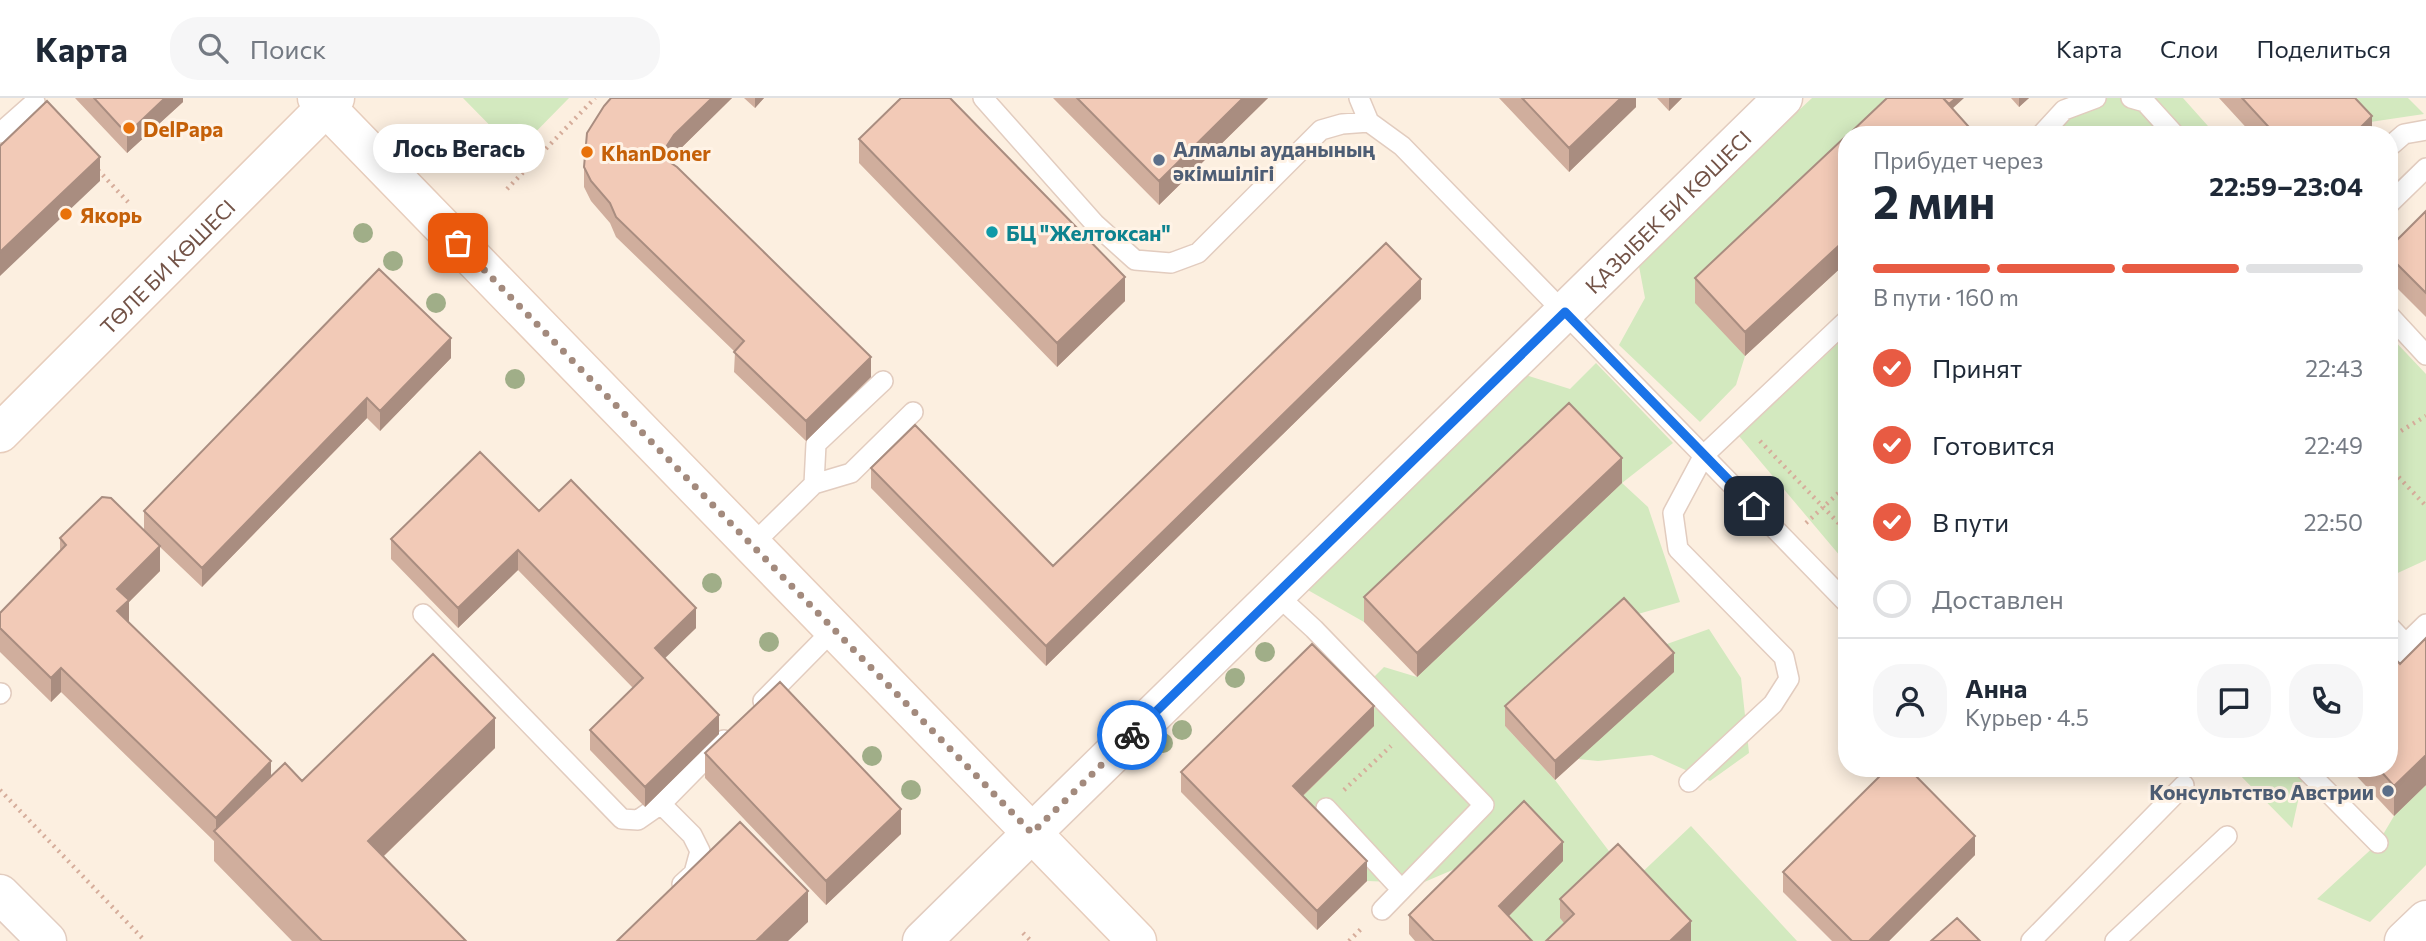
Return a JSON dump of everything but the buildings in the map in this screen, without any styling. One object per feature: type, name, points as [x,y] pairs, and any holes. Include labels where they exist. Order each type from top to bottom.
[{"type":"main road","name":"ҚАЗЫБЕК БИ КӨШЕСІ","points":[[922,941],[1783,98]]},
{"type":"main road","name":"ТӨЛЕ БИ КӨШЕСІ","points":[[0,433],[326,101]]},
{"type":"main road","points":[[326,101],[752,545],[1138,941]]},
{"type":"main road","points":[[0,894],[47,941]]},
{"type":"main road","points":[[2404,941],[2426,920]]},
{"type":"lane","points":[[983,98],[1095,224],[1135,260],[1171,263],[1198,253],[1321,130],[1342,124],[1369,122]]},
{"type":"lane","points":[[1359,98],[1369,122],[1402,146],[1838,594]]},
{"type":"lane","points":[[2049,126],[2063,110],[2096,98]]},
{"type":"lane","points":[[2131,98],[2145,102],[2167,126]]},
{"type":"lane","points":[[0,133],[35,102]]},
{"type":"lane","points":[[2398,139],[2404,134],[2426,130]]},
{"type":"lane","points":[[2398,195],[2426,168]]},
{"type":"lane","points":[[2398,325],[2426,355]]},
{"type":"lane","points":[[1689,782],[1773,704],[1788,680],[1784,657],[1678,549],[1673,513],[1704,455],[1838,329]]},
{"type":"lane","points":[[814,484],[816,443],[883,381]]},
{"type":"lane","points":[[752,545],[814,484],[851,473],[913,412]]},
{"type":"lane","points":[[1276,594],[1314,629],[1484,805],[1382,910]]},
{"type":"lane","points":[[423,614],[622,819],[638,820],[661,804],[834,629]]},
{"type":"lane","points":[[2398,652],[2426,624]]},
{"type":"lane","points":[[2398,636],[2406,644]]},
{"type":"lane","points":[[2313,777],[2378,842]]},
{"type":"lane","points":[[2031,941],[2184,785]]},
{"type":"lane","points":[[661,804],[692,835],[700,851],[694,873],[666,899]]},
{"type":"lane","points":[[1326,808],[1401,889]]},
{"type":"lane","points":[[2115,941],[2227,836]]},
{"type":"path","points":[[507,189],[595,98]]},
{"type":"path","points":[[90,162],[128,202]]},
{"type":"path","points":[[2398,433],[2426,416]]},
{"type":"path","points":[[1740,421],[1838,523]]},
{"type":"path","points":[[2398,476],[2426,506]]},
{"type":"path","points":[[1787,540],[1838,493]]},
{"type":"path","points":[[1326,808],[1410,728]]},
{"type":"path","points":[[0,790],[145,941]]},
{"type":"path","points":[[1023,933],[1031,941]]},
{"type":"green space","points":[[463,98],[569,98],[516,152]]},
{"type":"green space","points":[[1812,98],[1913,98],[1883,126],[1838,126],[1838,176],[1745,356],[1736,385],[1700,422],[1619,345],[1645,298],[1638,261]]},
{"type":"green space","points":[[2091,98],[2183,98],[2208,126],[2062,126]]},
{"type":"green space","points":[[2332,98],[2408,98],[2424,114],[2357,124]]},
{"type":"green space","points":[[1838,343],[1838,554],[1739,436]]},
{"type":"green space","points":[[2398,344],[2426,374],[2426,560],[2398,573]]},
{"type":"green space","points":[[1596,363],[1673,443],[1622,483],[1648,507],[1680,602],[1624,618],[1505,726],[1555,780],[1618,863],[1567,941],[1514,941],[1476,860],[1422,883],[1367,881],[1293,805],[1373,726],[1359,692],[1384,667],[1417,677],[1569,427],[1364,622],[1299,585],[1519,373],[1570,389]]},
{"type":"green space","points":[[1709,629],[1741,678],[1749,753],[1710,781],[1652,755],[1598,761],[1578,759],[1653,649]]},
{"type":"green space","points":[[2242,777],[2301,777],[2303,779],[2292,828]]},
{"type":"green space","points":[[2426,785],[2426,865],[2370,922],[2317,899],[2378,843],[2394,816]]},
{"type":"green space","points":[[1691,826],[1797,941],[1691,941],[1634,880]]},
{"type":"way so far","points":[[458,243],[1032,833],[1132,735]]},
{"type":"place","name":"DelPapa","points":[[129,128]]},
{"type":"place","name":"KhanDoner","points":[[587,152]]},
{"type":"place","name":"Алмалы ауданының әкімшілігі","points":[[1159,160]]},
{"type":"place","name":"Якорь","points":[[66,214]]},
{"type":"place","name":"БЦ \"Желтоксан\"","points":[[992,232]]},
{"type":"place","name":"Лось Вегась","points":[[458,243]]},
{"type":"place","name":"Консультство Австрии","points":[[2388,791]]},
{"type":"route","points":[[1132,735],[1565,312],[1754,506]]}]
